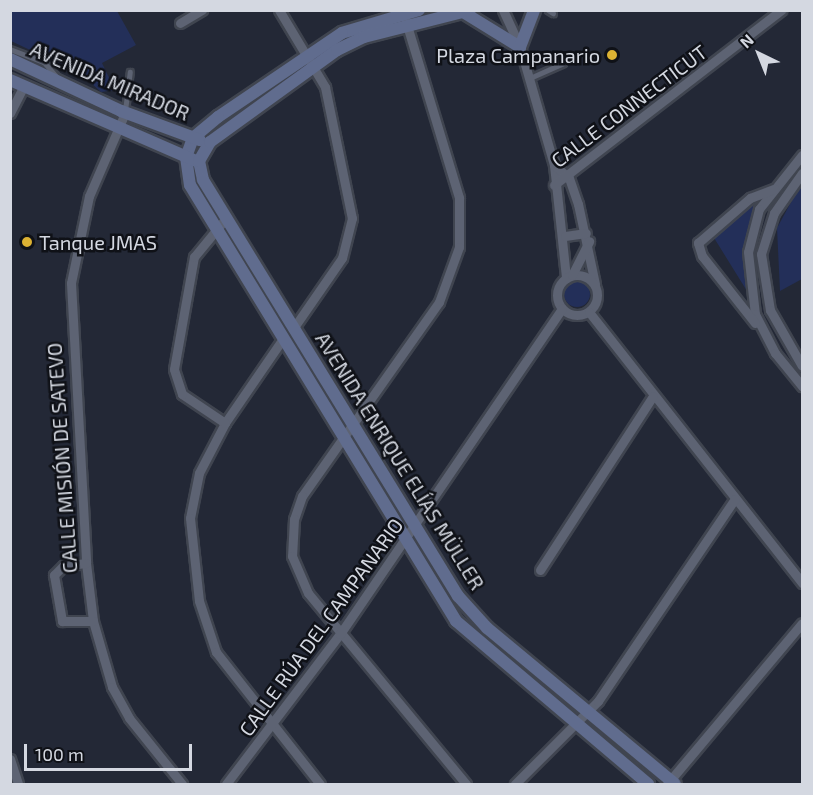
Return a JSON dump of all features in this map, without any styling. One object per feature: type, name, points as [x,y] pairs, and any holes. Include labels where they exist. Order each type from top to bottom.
[{"type":"main road","name":"AVENIDA MIRADOR","points":[[10,80],[117,129],[200,161],[210,142],[314,66],[364,37],[405,20],[419,10]]},
{"type":"main road","points":[[467,11],[520,47],[534,10]]},
{"type":"main road","name":"AVENIDA MIRADOR","points":[[194,138],[305,54],[360,25],[467,11]]},
{"type":"main road","name":"AVENIDA MIRADOR","points":[[10,59],[59,78],[125,113],[210,142]]},
{"type":"main road","points":[[186,157],[194,138]]},
{"type":"main road","name":"AVENIDA ENRIQUE ELÍAS MÜLLER","points":[[186,157],[190,184],[213,228],[342,435],[405,542],[456,621],[648,784]]},
{"type":"main road","name":"AVENIDA ENRIQUE ELÍAS MÜLLER","points":[[200,161],[203,180],[471,611],[671,783]]},
{"type":"street","points":[[180,22],[202,10]]},
{"type":"street","points":[[279,10],[325,87],[352,218],[342,258],[295,326]]},
{"type":"street","points":[[762,10],[770,20]]},
{"type":"street","name":"CALLE CONNECTICUT","points":[[554,185],[569,178],[782,10]]},
{"type":"street","points":[[506,12],[530,78],[554,165],[554,185],[565,236],[569,277]]},
{"type":"street","points":[[405,20],[459,198],[459,247],[439,302],[342,435],[302,496],[291,540],[298,575],[340,634],[466,784]]},
{"type":"street","points":[[10,113],[24,85]]},
{"type":"street","name":"CALLE MISIÓN DE SATEVO","points":[[125,113],[89,195],[71,283],[86,562],[93,621],[119,703],[182,784]]},
{"type":"street","points":[[763,332],[752,300],[748,252],[759,209],[802,155]]},
{"type":"street","points":[[554,165],[569,178],[588,237],[598,296],[589,312],[578,315],[562,308],[558,289],[569,277],[588,237]]},
{"type":"street","points":[[789,169],[801,175],[774,213],[761,254],[770,310],[802,366]]},
{"type":"street","points":[[774,189],[750,198],[697,247],[802,386]]},
{"type":"street","points":[[225,423],[182,394],[174,377],[189,275],[213,228],[226,218]]},
{"type":"street","points":[[565,236],[588,237]]},
{"type":"street","points":[[569,277],[595,284]]},
{"type":"street","name":"CALLE RÚA DEL CAMPANARIO","points":[[226,784],[273,729],[405,542],[562,308]]},
{"type":"street","points":[[589,312],[802,583]]},
{"type":"street","points":[[282,340],[225,423],[191,501],[199,601],[216,652],[273,729],[320,784]]},
{"type":"street","points":[[775,353],[787,343]]},
{"type":"street","points":[[540,570],[653,396]]},
{"type":"street","points":[[515,784],[586,710],[598,701],[735,499]]},
{"type":"street","points":[[86,562],[63,566],[54,575],[62,621],[93,621]]},
{"type":"street","points":[[671,783],[802,623]]},
{"type":"street","points":[[10,759],[18,784]]},
{"type":"lane","points":[[10,49],[44,62],[59,78]]},
{"type":"lane","points":[[530,78],[562,63]]},
{"type":"lane","points":[[125,113],[130,72]]},
{"type":"shaded area","points":[[10,11],[117,11],[136,45],[102,63],[115,90],[101,92],[81,74],[11,41]]},
{"type":"shaded area","points":[[778,178],[754,237],[760,312],[711,233]]},
{"type":"shaded area","points":[[802,182],[802,279],[780,291],[777,228]]},
{"type":"shaded area","points":[[577,281],[586,285],[590,294],[586,303],[577,307],[568,303],[564,294],[568,285]]},
{"type":"place","name":"Plaza Campanario","points":[[612,55]]},
{"type":"place","name":"Tanque JMAS","points":[[27,242]]}]
